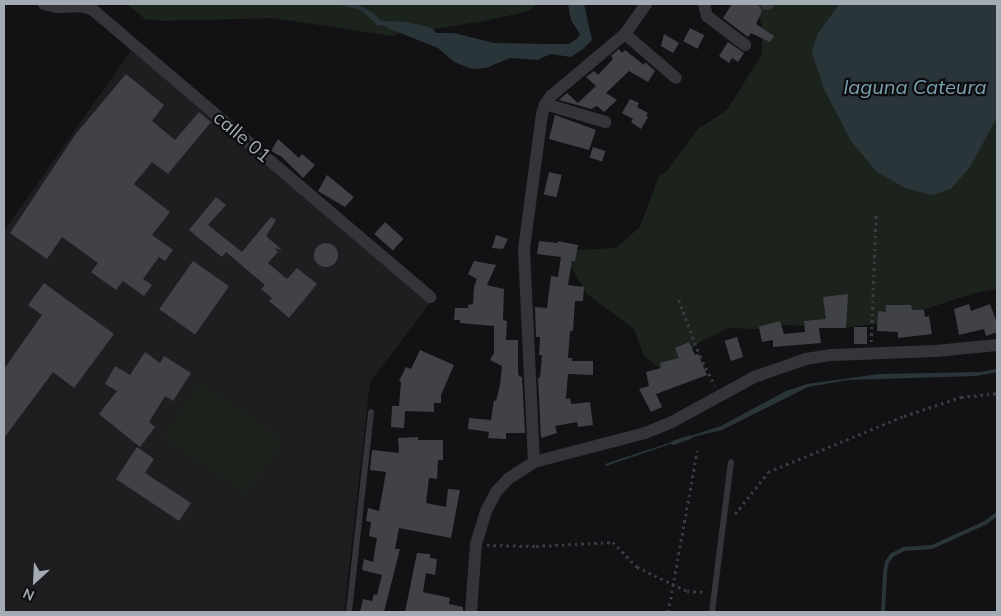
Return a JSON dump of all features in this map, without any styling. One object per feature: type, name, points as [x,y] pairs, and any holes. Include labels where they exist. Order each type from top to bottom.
[{"type":"street","name":"calle 01","points":[[44,4],[58,7],[81,6],[93,10],[430,297]]},
{"type":"street","points":[[534,462],[524,249],[545,104],[551,96],[625,34],[646,4]]},
{"type":"street","points":[[704,4],[707,16],[745,45]]},
{"type":"street","points":[[625,34],[676,78]]},
{"type":"street","points":[[545,104],[604,122]]},
{"type":"street","points":[[471,612],[476,544],[479,530],[496,492],[508,479],[534,462],[645,433],[670,423],[754,377],[806,359],[832,355],[936,351],[997,345]]},
{"type":"lane","points":[[349,612],[371,412]]},
{"type":"lane","points":[[712,612],[731,462]]},
{"type":"path","points":[[871,353],[876,213]]},
{"type":"path","points":[[679,300],[700,356],[720,395]]},
{"type":"path","points":[[723,529],[768,472],[904,416],[961,397],[997,394]]},
{"type":"path","points":[[668,612],[697,451]]},
{"type":"path","points":[[476,544],[536,546],[613,542],[637,567],[687,590],[715,593]]},
{"type":"shaded area","points":[[126,4],[537,4],[529,11],[484,21],[427,30],[409,30],[392,36],[273,18],[161,21],[145,19]]},
{"type":"shaded area","points":[[755,4],[839,4],[818,33],[951,189],[970,167],[997,118],[997,289],[971,294],[880,324],[845,327],[783,325],[757,329],[728,328],[698,343],[676,368],[659,368],[644,356],[634,329],[587,294],[571,267],[577,250],[616,248],[640,227],[659,176],[667,171],[698,129],[727,110],[762,54],[762,26]]},
{"type":"shaded area","points":[[132,49],[430,303],[370,382],[344,612],[4,612],[4,231]]},
{"type":"shaded area","points":[[200,383],[284,439],[247,494],[163,438]]},
{"type":"water","points":[[334,4],[356,4],[373,13],[381,21],[407,22],[432,28],[436,33],[454,33],[494,43],[569,44],[578,38],[580,34],[571,20],[568,4],[584,4],[592,40],[571,57],[550,54],[538,60],[510,58],[486,68],[472,69],[454,62],[438,48],[390,29],[369,14],[355,8]]},
{"type":"water","name":"laguna Cateura","points":[[839,4],[997,4],[997,118],[970,167],[951,189],[931,195],[905,188],[876,171],[851,141],[824,89],[812,52],[818,33]]},
{"type":"water","points":[[997,369],[997,372],[976,376],[848,380],[808,387],[722,430],[685,439],[606,466],[605,464],[721,426],[786,391],[807,384],[879,374],[980,372]]},
{"type":"building","points":[[732,4],[758,4],[762,11],[756,24],[774,36],[770,42],[751,33],[748,37],[723,18]]},
{"type":"building","points":[[690,28],[704,35],[697,49],[683,41]]},
{"type":"building","points":[[664,34],[679,43],[673,53],[661,46]]},
{"type":"building","points":[[728,42],[744,53],[738,62],[732,58],[729,63],[719,56]]},
{"type":"building","points":[[619,49],[622,53],[625,50],[644,65],[645,62],[655,71],[648,82],[629,71],[606,93],[617,100],[604,112],[597,106],[591,109],[559,100],[567,93],[578,103],[596,86],[586,77],[594,71],[598,75],[613,59],[611,56]]},
{"type":"building","points":[[126,74],[164,105],[152,121],[175,140],[199,112],[211,122],[168,174],[152,162],[134,184],[170,212],[152,235],[173,250],[165,261],[159,257],[143,279],[152,285],[144,296],[123,281],[116,290],[91,272],[98,263],[62,237],[47,259],[10,233],[75,135]]},
{"type":"building","points":[[630,99],[639,103],[637,107],[648,113],[646,116],[648,117],[641,129],[631,122],[633,119],[622,113]]},
{"type":"building","points":[[555,115],[596,130],[589,150],[549,139]]},
{"type":"building","points":[[278,139],[299,158],[302,154],[315,165],[303,178],[282,157],[271,151]]},
{"type":"building","points":[[593,147],[605,151],[602,161],[590,157]]},
{"type":"building","points":[[549,172],[562,175],[556,197],[544,194]]},
{"type":"building","points":[[327,175],[354,197],[345,207],[318,191]]},
{"type":"building","points":[[216,197],[226,205],[208,225],[242,252],[271,217],[276,220],[266,236],[282,250],[274,248],[278,252],[268,263],[287,279],[297,268],[317,284],[289,318],[269,301],[272,298],[261,289],[265,285],[226,252],[222,257],[189,230]]},
{"type":"building","points":[[385,222],[404,239],[393,251],[374,234]]},
{"type":"building","points":[[496,235],[508,239],[503,249],[492,248]]},
{"type":"building","points":[[539,241],[558,243],[558,241],[578,245],[575,261],[572,261],[568,285],[584,287],[583,301],[575,301],[573,331],[570,331],[568,358],[572,358],[572,361],[593,361],[593,375],[568,374],[566,399],[570,398],[571,404],[590,402],[593,425],[578,427],[577,422],[555,426],[557,433],[541,438],[538,378],[540,378],[542,355],[539,355],[540,337],[536,337],[535,307],[547,308],[551,276],[558,277],[561,257],[537,254]]},
{"type":"building","points":[[326,243],[334,247],[338,255],[334,263],[326,267],[318,263],[314,255],[318,247]]},
{"type":"building","points":[[193,261],[229,286],[195,335],[159,309]]},
{"type":"building","points":[[474,261],[496,265],[487,285],[504,289],[503,320],[507,321],[506,340],[518,340],[518,372],[519,376],[522,377],[525,433],[506,433],[506,439],[488,438],[489,432],[468,429],[469,418],[491,420],[494,400],[496,401],[500,385],[502,366],[490,360],[494,353],[494,326],[460,323],[460,320],[454,320],[455,308],[468,308],[468,305],[473,304],[474,287],[477,279],[468,274]]},
{"type":"building","points":[[44,283],[114,334],[74,388],[53,372],[4,438],[4,369],[42,315],[28,305]]},
{"type":"building","points":[[848,294],[846,328],[819,328],[821,343],[773,347],[773,340],[762,342],[759,327],[780,321],[784,334],[805,332],[804,321],[826,319],[823,297]]},
{"type":"building","points":[[969,304],[971,311],[990,304],[997,323],[997,332],[986,336],[984,329],[959,335],[954,309]]},
{"type":"building","points":[[886,305],[911,305],[912,310],[924,310],[925,317],[929,316],[932,334],[898,338],[898,332],[877,331],[878,311],[886,312]]},
{"type":"building","points":[[854,327],[867,327],[867,344],[854,344]]},
{"type":"building","points":[[737,337],[743,357],[731,361],[725,341]]},
{"type":"building","points":[[689,342],[695,355],[698,354],[707,375],[656,394],[662,407],[651,412],[639,389],[649,386],[646,372],[661,368],[660,363],[679,358],[675,348]]},
{"type":"building","points":[[420,350],[454,365],[441,395],[441,403],[434,403],[434,412],[405,411],[404,428],[391,427],[392,406],[399,406],[401,382],[399,381],[406,367],[411,369]]},
{"type":"building","points":[[145,352],[160,363],[164,356],[191,373],[173,401],[165,396],[149,422],[155,427],[140,447],[99,414],[117,391],[105,384],[115,366],[130,375]]},
{"type":"building","points":[[418,437],[418,440],[443,440],[443,460],[438,460],[437,479],[429,478],[426,503],[446,507],[448,489],[460,490],[451,538],[399,528],[395,549],[400,549],[384,612],[360,612],[363,599],[372,601],[374,594],[377,595],[382,575],[362,570],[364,559],[373,562],[377,538],[369,536],[371,522],[366,521],[368,508],[379,511],[386,472],[370,470],[372,450],[399,453],[398,438]]},
{"type":"building","points":[[137,447],[154,459],[145,473],[191,503],[179,521],[116,479]]},
{"type":"building","points":[[417,553],[430,554],[430,558],[437,559],[435,575],[426,573],[423,592],[450,598],[449,604],[463,607],[463,612],[405,612]]},
{"type":"waterway","points":[[365,11],[378,23],[386,24]]},
{"type":"waterway","points":[[673,443],[690,437]]},
{"type":"waterway","points":[[883,612],[885,573],[887,562],[892,555],[904,549],[932,547],[985,523],[997,514]]}]
